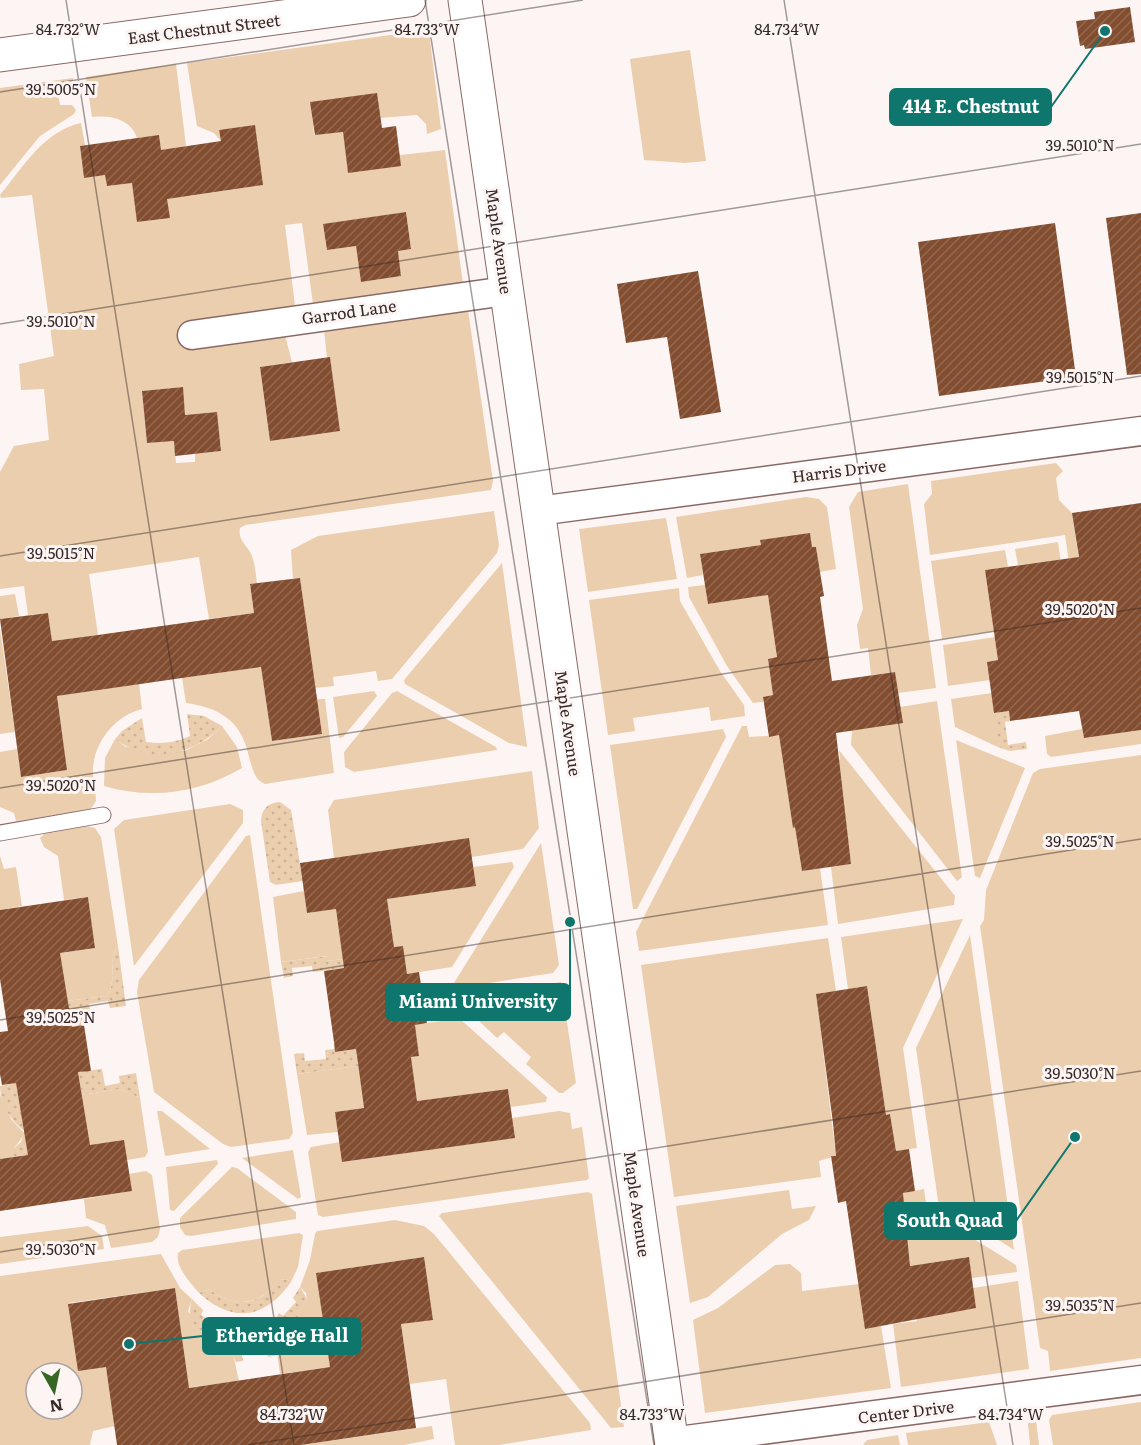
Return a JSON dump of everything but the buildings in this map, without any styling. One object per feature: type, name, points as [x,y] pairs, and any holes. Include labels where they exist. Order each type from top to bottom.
[{"type":"street","name":"East Chestnut Street","points":[[0,56],[269,10],[409,0]]},
{"type":"street","name":"Maple Avenue","points":[[465,0],[538,511],[665,1444]]},
{"type":"street","name":"Garrod Lane","points":[[192,335],[506,291]]},
{"type":"street","name":"Harris Drive","points":[[538,511],[1141,431]]},
{"type":"street","name":"Center Drive","points":[[665,1444],[1141,1380]]},
{"type":"lane","points":[[0,833],[104,815]]},
{"type":"shaded area","points":[[427,30],[429,32],[441,129],[427,134],[426,124],[417,115],[380,118],[311,102],[314,135],[343,132],[348,172],[400,155],[445,150],[463,284],[313,304],[302,223],[285,225],[295,306],[285,335],[292,362],[260,367],[270,441],[340,431],[324,330],[468,310],[493,481],[491,490],[245,525],[240,528],[240,537],[251,555],[255,568],[257,583],[250,585],[254,613],[209,619],[199,557],[89,574],[98,635],[52,641],[48,613],[28,615],[24,586],[0,589],[0,472],[14,446],[49,440],[44,389],[21,390],[19,364],[54,356],[32,195],[1,198],[0,195],[45,142],[68,127],[81,123],[85,145],[80,146],[84,178],[105,175],[107,186],[132,183],[138,222],[169,218],[159,136],[137,138],[125,122],[113,118],[92,117],[86,77],[176,64],[186,146],[182,147],[189,196],[262,185],[219,131],[221,141],[214,133],[197,126],[187,63]],"holes":[[[406,212],[411,249],[398,251],[401,276],[361,282],[356,246],[327,250],[323,225]],[[182,387],[185,415],[217,412],[221,451],[195,454],[195,462],[176,463],[174,441],[147,443],[142,391]]]},
{"type":"shaded area","points":[[690,50],[706,161],[685,163],[644,160],[630,59]]},
{"type":"shaded area","points":[[73,78],[73,88],[58,93],[60,105],[72,105],[76,110],[74,114],[40,136],[0,185],[0,88]]},
{"type":"shaded area","points":[[1056,463],[1063,471],[1056,478],[1059,500],[1072,513],[1079,560],[1069,562],[1065,535],[930,555],[924,504],[932,494],[931,481]]},
{"type":"shaded area","points":[[908,484],[936,688],[898,693],[895,672],[871,675],[868,648],[860,649],[857,625],[863,609],[849,507],[858,492]]},
{"type":"shaded area","points":[[806,497],[819,499],[827,507],[836,569],[820,572],[816,547],[812,547],[810,534],[760,541],[761,545],[700,554],[703,575],[687,578],[676,517]]},
{"type":"shaded area","points":[[494,511],[499,545],[497,553],[392,679],[378,681],[376,671],[333,677],[334,686],[315,688],[300,578],[293,579],[291,550],[318,536]]},
{"type":"shaded area","points":[[666,518],[677,579],[588,592],[579,529]]},
{"type":"shaded area","points":[[1058,542],[1061,563],[1018,565],[1015,549]]},
{"type":"shaded area","points":[[1005,550],[1008,567],[985,570],[994,631],[942,639],[931,561]]},
{"type":"shaded area","points":[[502,563],[527,747],[509,743],[405,684],[404,680]]},
{"type":"shaded area","points":[[705,585],[708,604],[768,595],[777,657],[768,659],[773,695],[763,697],[763,702],[753,703],[727,666],[689,597],[688,587]]},
{"type":"shaded area","points":[[679,588],[680,601],[720,671],[744,705],[745,716],[711,721],[709,707],[633,718],[635,731],[608,735],[589,600]]},
{"type":"shaded area","points":[[15,594],[19,616],[0,619],[0,596]]},
{"type":"shaded area","points":[[0,629],[15,732],[0,734]]},
{"type":"shaded area","points":[[995,637],[998,660],[987,662],[990,680],[948,686],[943,645]]},
{"type":"shaded area","points":[[261,667],[272,741],[322,734],[317,699],[325,699],[334,773],[265,784],[257,778],[239,731],[228,719],[211,709],[186,703],[182,678]]},
{"type":"shaded area","points":[[139,684],[142,709],[123,717],[115,724],[102,739],[98,748],[93,772],[96,801],[90,810],[16,821],[14,813],[0,807],[0,752],[17,749],[21,777],[67,770],[57,696]]},
{"type":"shaded area","points":[[374,691],[377,696],[343,737],[339,738],[333,697]]},
{"type":"shaded area","points":[[397,691],[496,747],[497,750],[354,772],[345,767],[344,752],[392,693]]},
{"type":"shaded area","points":[[992,693],[1000,748],[955,727],[951,699]]},
{"type":"shaded area","points":[[937,701],[962,877],[957,881],[851,745],[852,730],[900,707]]},
{"type":"shaded area","points":[[1009,711],[1010,721],[1005,722],[1008,745],[1026,742],[1027,749],[1010,751],[1000,748],[994,713]]},
{"type":"shaded area","points":[[187,714],[204,716],[222,726],[198,744],[170,754],[142,752],[115,739],[122,731],[142,718],[146,742],[179,740],[190,736]]},
{"type":"shaded area","points":[[222,726],[237,747],[242,768],[226,777],[175,792],[139,793],[104,786],[105,758],[115,739],[126,747],[185,751],[208,739]]},
{"type":"shaded area","points":[[742,726],[747,726],[749,737],[779,735],[802,871],[820,868],[828,925],[639,951],[636,932]]},
{"type":"shaded area","points":[[723,729],[726,737],[637,909],[633,909],[610,745]]},
{"type":"shaded area","points":[[1082,729],[1084,738],[1141,730],[1141,744],[1051,757],[1047,754],[1045,736]]},
{"type":"shaded area","points":[[956,740],[1025,768],[980,878],[975,876]]},
{"type":"shaded area","points":[[839,750],[955,896],[954,905],[838,924],[831,867],[851,864],[838,760],[840,759]]},
{"type":"shaded area","points":[[1141,755],[1141,1358],[1050,1371],[1048,1351],[1040,1348],[980,926],[984,920],[986,890],[1033,773],[1040,769]]},
{"type":"shaded area","points":[[532,771],[539,828],[523,849],[472,857],[334,858],[328,810],[334,800]]},
{"type":"shaded area","points":[[280,802],[291,810],[303,881],[276,885],[270,882],[261,821],[266,807]]},
{"type":"shaded area","points":[[230,804],[243,810],[243,823],[134,966],[114,829],[124,820]]},
{"type":"shaded area","points":[[82,825],[95,828],[101,837],[118,946],[113,958],[112,984],[106,996],[67,1001],[54,954],[95,948],[88,897],[64,900],[58,856],[44,847],[40,838],[47,831]]},
{"type":"shaded area","points":[[250,835],[293,1133],[289,1139],[231,1147],[223,1144],[154,1092],[137,992],[139,980],[246,836]]},
{"type":"shaded area","points":[[541,843],[559,965],[553,973],[456,988],[454,983]]},
{"type":"shaded area","points":[[0,856],[4,869],[16,867],[22,906],[0,910]]},
{"type":"shaded area","points":[[512,862],[514,867],[452,967],[407,974],[403,946],[394,947],[387,899],[475,886],[473,867]]},
{"type":"shaded area","points":[[304,891],[307,913],[336,909],[343,959],[327,961],[326,956],[281,962],[273,897]]},
{"type":"shaded area","points":[[963,919],[903,1048],[917,1148],[896,1151],[890,1114],[886,1115],[867,986],[848,989],[841,937]]},
{"type":"shaded area","points":[[970,935],[1014,1250],[938,1201],[916,1048]]},
{"type":"shaded area","points":[[828,938],[836,991],[816,994],[836,1156],[819,1161],[821,1177],[674,1197],[641,965]]},
{"type":"shaded area","points":[[118,946],[126,1006],[110,1008],[108,1001],[89,1004],[92,1024],[72,1027],[67,1001],[106,996],[112,984],[113,958]]},
{"type":"shaded area","points":[[327,956],[327,961],[343,959],[344,968],[313,972],[312,966],[292,968],[293,976],[284,978],[281,962]]},
{"type":"shaded area","points":[[561,982],[576,1083],[563,1093],[559,1093],[526,1064],[531,1057],[504,1032],[497,1038],[456,999]]},
{"type":"shaded area","points":[[459,1018],[547,1097],[546,1102],[511,1107],[508,1089],[417,1101],[411,1057],[419,1056],[415,1025]]},
{"type":"shaded area","points":[[335,1049],[336,1052],[356,1049],[358,1066],[297,1074],[294,1054],[304,1053],[305,1061],[326,1059],[325,1050]]},
{"type":"shaded area","points":[[358,1066],[364,1108],[336,1112],[338,1132],[307,1135],[297,1074]]},
{"type":"shaded area","points":[[102,1069],[105,1086],[120,1083],[119,1076],[136,1073],[140,1098],[120,1089],[82,1095],[78,1072]]},
{"type":"shaded area","points":[[16,1083],[32,1154],[14,1157],[14,1148],[21,1142],[25,1131],[7,1111],[0,1086]]},
{"type":"shaded area","points":[[120,1089],[140,1098],[148,1152],[145,1157],[127,1160],[83,1146],[82,1095]]},
{"type":"shaded area","points":[[0,1094],[11,1119],[25,1134],[14,1148],[14,1157],[0,1159]]},
{"type":"shaded area","points":[[157,1111],[162,1111],[210,1149],[165,1156]]},
{"type":"shaded area","points":[[559,1111],[570,1113],[572,1129],[582,1127],[589,1178],[587,1180],[323,1217],[318,1215],[308,1152],[311,1147],[340,1142],[343,1162],[514,1138],[512,1118]]},
{"type":"shaded area","points":[[293,1150],[301,1197],[298,1199],[242,1158]]},
{"type":"shaded area","points":[[217,1160],[218,1164],[174,1211],[170,1210],[166,1167]]},
{"type":"shaded area","points":[[232,1167],[237,1168],[296,1212],[296,1219],[191,1236],[185,1235],[180,1227],[180,1218]]},
{"type":"shaded area","points":[[146,1171],[152,1175],[160,1229],[158,1237],[152,1242],[111,1248],[105,1225],[86,1218],[84,1199],[131,1191],[129,1174]]},
{"type":"shaded area","points":[[924,1189],[927,1210],[1016,1265],[1017,1272],[972,1278],[968,1257],[910,1266],[903,1193]]},
{"type":"shaded area","points":[[789,1190],[792,1209],[816,1206],[809,1220],[782,1234],[708,1297],[690,1303],[676,1206]]},
{"type":"shaded area","points":[[588,1192],[592,1194],[624,1427],[611,1428],[439,1216],[442,1213]]},
{"type":"shaded area","points":[[395,1220],[424,1226],[434,1234],[590,1423],[591,1430],[499,1445],[455,1445],[446,1379],[410,1384],[401,1324],[433,1319],[423,1257],[317,1273],[325,1334],[336,1366],[280,1374],[276,1344],[279,1338],[290,1333],[297,1325],[298,1314],[307,1299],[306,1293],[300,1287],[317,1231]]},
{"type":"shaded area","points":[[88,1226],[102,1236],[104,1249],[0,1264],[0,1237]]},
{"type":"shaded area","points":[[299,1233],[303,1235],[298,1267],[291,1282],[286,1279],[279,1280],[272,1289],[255,1300],[237,1302],[227,1300],[209,1289],[199,1293],[179,1264],[178,1253],[182,1250]]},
{"type":"shaded area","points":[[161,1254],[180,1288],[192,1299],[188,1311],[213,1344],[228,1347],[233,1354],[239,1381],[178,1389],[184,1353],[175,1288],[69,1303],[106,1367],[115,1426],[93,1431],[90,1445],[0,1445],[0,1276]]},
{"type":"shaded area","points":[[790,1264],[801,1273],[802,1291],[859,1284],[866,1328],[881,1326],[891,1388],[705,1413],[693,1320],[718,1308],[775,1265]]},
{"type":"shaded area","points":[[286,1279],[291,1282],[270,1304],[248,1313],[224,1310],[199,1293],[209,1289],[228,1300],[246,1302],[263,1295],[278,1280]]},
{"type":"shaded area","points":[[1018,1281],[1029,1369],[901,1387],[893,1324],[917,1321],[917,1317],[976,1308],[973,1288]]},
{"type":"shaded area","points":[[300,1287],[307,1299],[299,1314],[296,1327],[290,1334],[278,1340],[277,1355],[268,1357],[268,1340],[273,1324],[279,1313],[283,1316],[296,1302],[293,1298]]},
{"type":"shaded area","points":[[192,1299],[203,1310],[201,1315],[218,1326],[221,1322],[229,1330],[236,1339],[243,1361],[236,1362],[228,1347],[210,1343],[198,1336],[190,1319]]},
{"type":"shaded area","points":[[1141,1402],[1141,1445],[1053,1445],[1049,1420],[1052,1415]]},
{"type":"shaded area","points":[[1032,1416],[1036,1420],[1039,1445],[1030,1445],[1028,1424]]},
{"type":"shaded area","points":[[989,1422],[997,1445],[908,1445],[906,1433]]},
{"type":"shaded area","points":[[432,1426],[434,1439],[404,1445],[301,1445]]},
{"type":"shaded area","points":[[898,1435],[900,1445],[863,1445],[867,1440]]},
{"type":"place","name":"414 E. Chestnut","points":[[1105,31]]},
{"type":"place","name":"Miami University","points":[[570,922]]},
{"type":"place","name":"South Quad","points":[[1075,1137]]},
{"type":"place","name":"Etheridge Hall","points":[[129,1344]]}]
